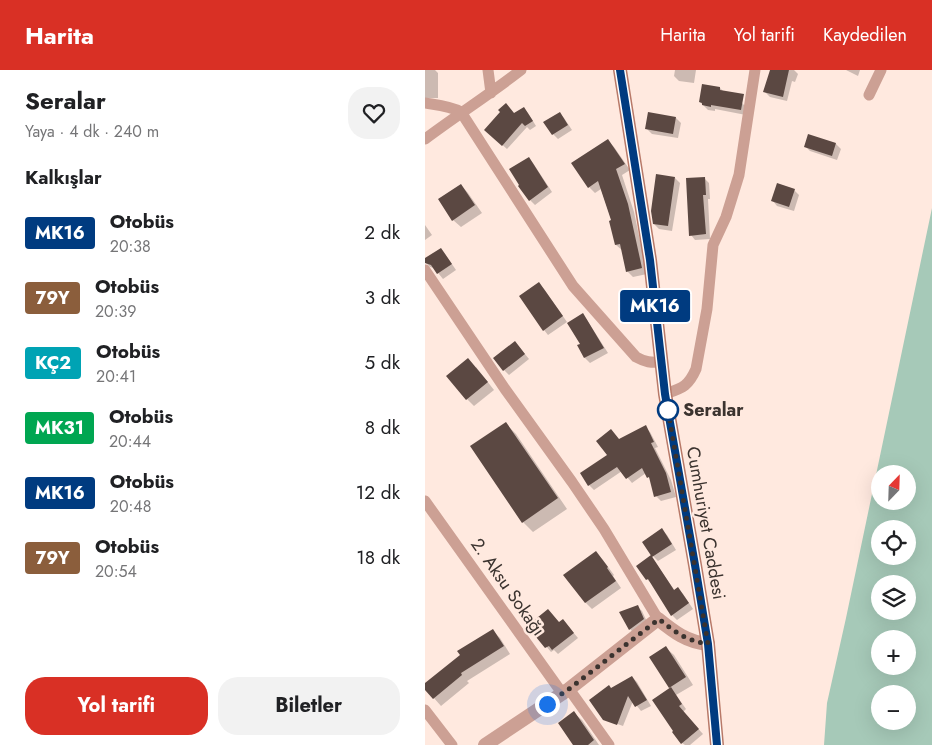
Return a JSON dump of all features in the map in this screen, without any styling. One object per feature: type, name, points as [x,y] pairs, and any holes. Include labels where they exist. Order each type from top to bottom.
[{"type":"main road","name":"Cumhuriyet Caddesi","points":[[620,70],[650,260],[665,394],[708,644],[717,745]]},
{"type":"street","points":[[488,70],[491,93]]},
{"type":"street","points":[[425,139],[521,70]]},
{"type":"street","points":[[665,394],[681,389],[696,369],[707,309],[713,245],[726,217],[739,175],[755,70]]},
{"type":"street","points":[[869,95],[881,70]]},
{"type":"street","points":[[425,103],[461,112],[573,286],[636,357],[651,363],[661,362]]},
{"type":"street","points":[[425,270],[505,389],[599,521],[659,619],[673,631],[688,640],[708,644]]},
{"type":"street","name":"2. Aksu Sokağı","points":[[425,501],[565,691],[609,745]]},
{"type":"street","points":[[485,745],[565,691],[659,619]]},
{"type":"street","points":[[425,710],[452,745]]},
{"type":"green space","points":[[932,208],[932,745],[824,745],[827,703],[871,499],[871,510],[916,510],[916,465],[878,465]]},
{"type":"building","points":[[770,70],[789,70],[783,97],[763,92]]},
{"type":"building","points":[[702,84],[720,87],[720,90],[744,94],[741,110],[702,105],[699,102]]},
{"type":"building","points":[[506,103],[514,113],[524,107],[533,121],[525,126],[522,123],[502,146],[484,130],[500,112],[498,110]]},
{"type":"building","points":[[560,112],[568,125],[552,135],[543,122]]},
{"type":"building","points":[[648,112],[676,117],[673,134],[645,129]]},
{"type":"building","points":[[808,134],[836,143],[832,156],[804,147]]},
{"type":"building","points":[[608,139],[625,164],[616,169],[628,204],[642,268],[626,272],[620,244],[615,245],[609,221],[611,220],[598,181],[588,188],[571,163]]},
{"type":"building","points":[[529,157],[548,187],[529,201],[509,169]]},
{"type":"building","points":[[656,174],[675,177],[668,226],[653,224],[651,211]]},
{"type":"building","points":[[705,177],[706,195],[703,195],[706,234],[689,236],[686,178]]},
{"type":"building","points":[[777,183],[795,189],[789,207],[771,201]]},
{"type":"building","points":[[461,184],[475,205],[452,221],[438,199]]},
{"type":"building","points":[[441,248],[452,264],[437,274],[431,265],[425,263],[425,258]]},
{"type":"building","points":[[539,282],[563,316],[543,331],[519,296]]},
{"type":"building","points":[[583,313],[604,348],[584,358],[577,345],[580,344],[567,323]]},
{"type":"building","points":[[515,341],[525,354],[503,371],[493,358]]},
{"type":"building","points":[[468,358],[488,382],[466,400],[446,376]]},
{"type":"building","points":[[506,422],[558,498],[522,523],[470,446]]},
{"type":"building","points":[[646,425],[654,442],[651,443],[666,473],[671,492],[654,497],[649,477],[647,478],[642,468],[626,479],[617,467],[588,486],[580,473],[607,455],[596,441],[611,429],[619,439]]},
{"type":"building","points":[[662,528],[672,544],[652,557],[642,542]]},
{"type":"building","points":[[596,551],[616,581],[585,603],[563,575]]},
{"type":"building","points":[[651,555],[674,590],[678,587],[689,603],[671,616],[648,579],[646,580],[636,566]]},
{"type":"building","points":[[638,605],[644,619],[629,630],[619,612]]},
{"type":"building","points":[[548,609],[559,622],[563,619],[574,633],[552,650],[549,646],[545,648],[527,626]]},
{"type":"building","points":[[493,629],[504,646],[461,673],[462,675],[433,699],[425,690],[425,683],[460,655],[457,651]]},
{"type":"building","points":[[666,646],[686,677],[669,688],[649,657]]},
{"type":"building","points":[[632,676],[647,700],[635,707],[628,696],[617,725],[603,720],[589,700],[609,685],[611,688]]},
{"type":"building","points":[[671,687],[682,704],[679,706],[699,729],[681,744],[652,700]]},
{"type":"building","points":[[574,711],[594,740],[588,745],[573,745],[558,723]]},
{"type":"bus line","name":"MK16","points":[[620,70],[650,260],[665,394],[708,644],[717,745]]},
{"type":"place","name":"Seralar","points":[[668,410]]},
{"type":"route","points":[[547,704],[659,619],[673,631],[688,640],[708,644],[668,410]]}]
